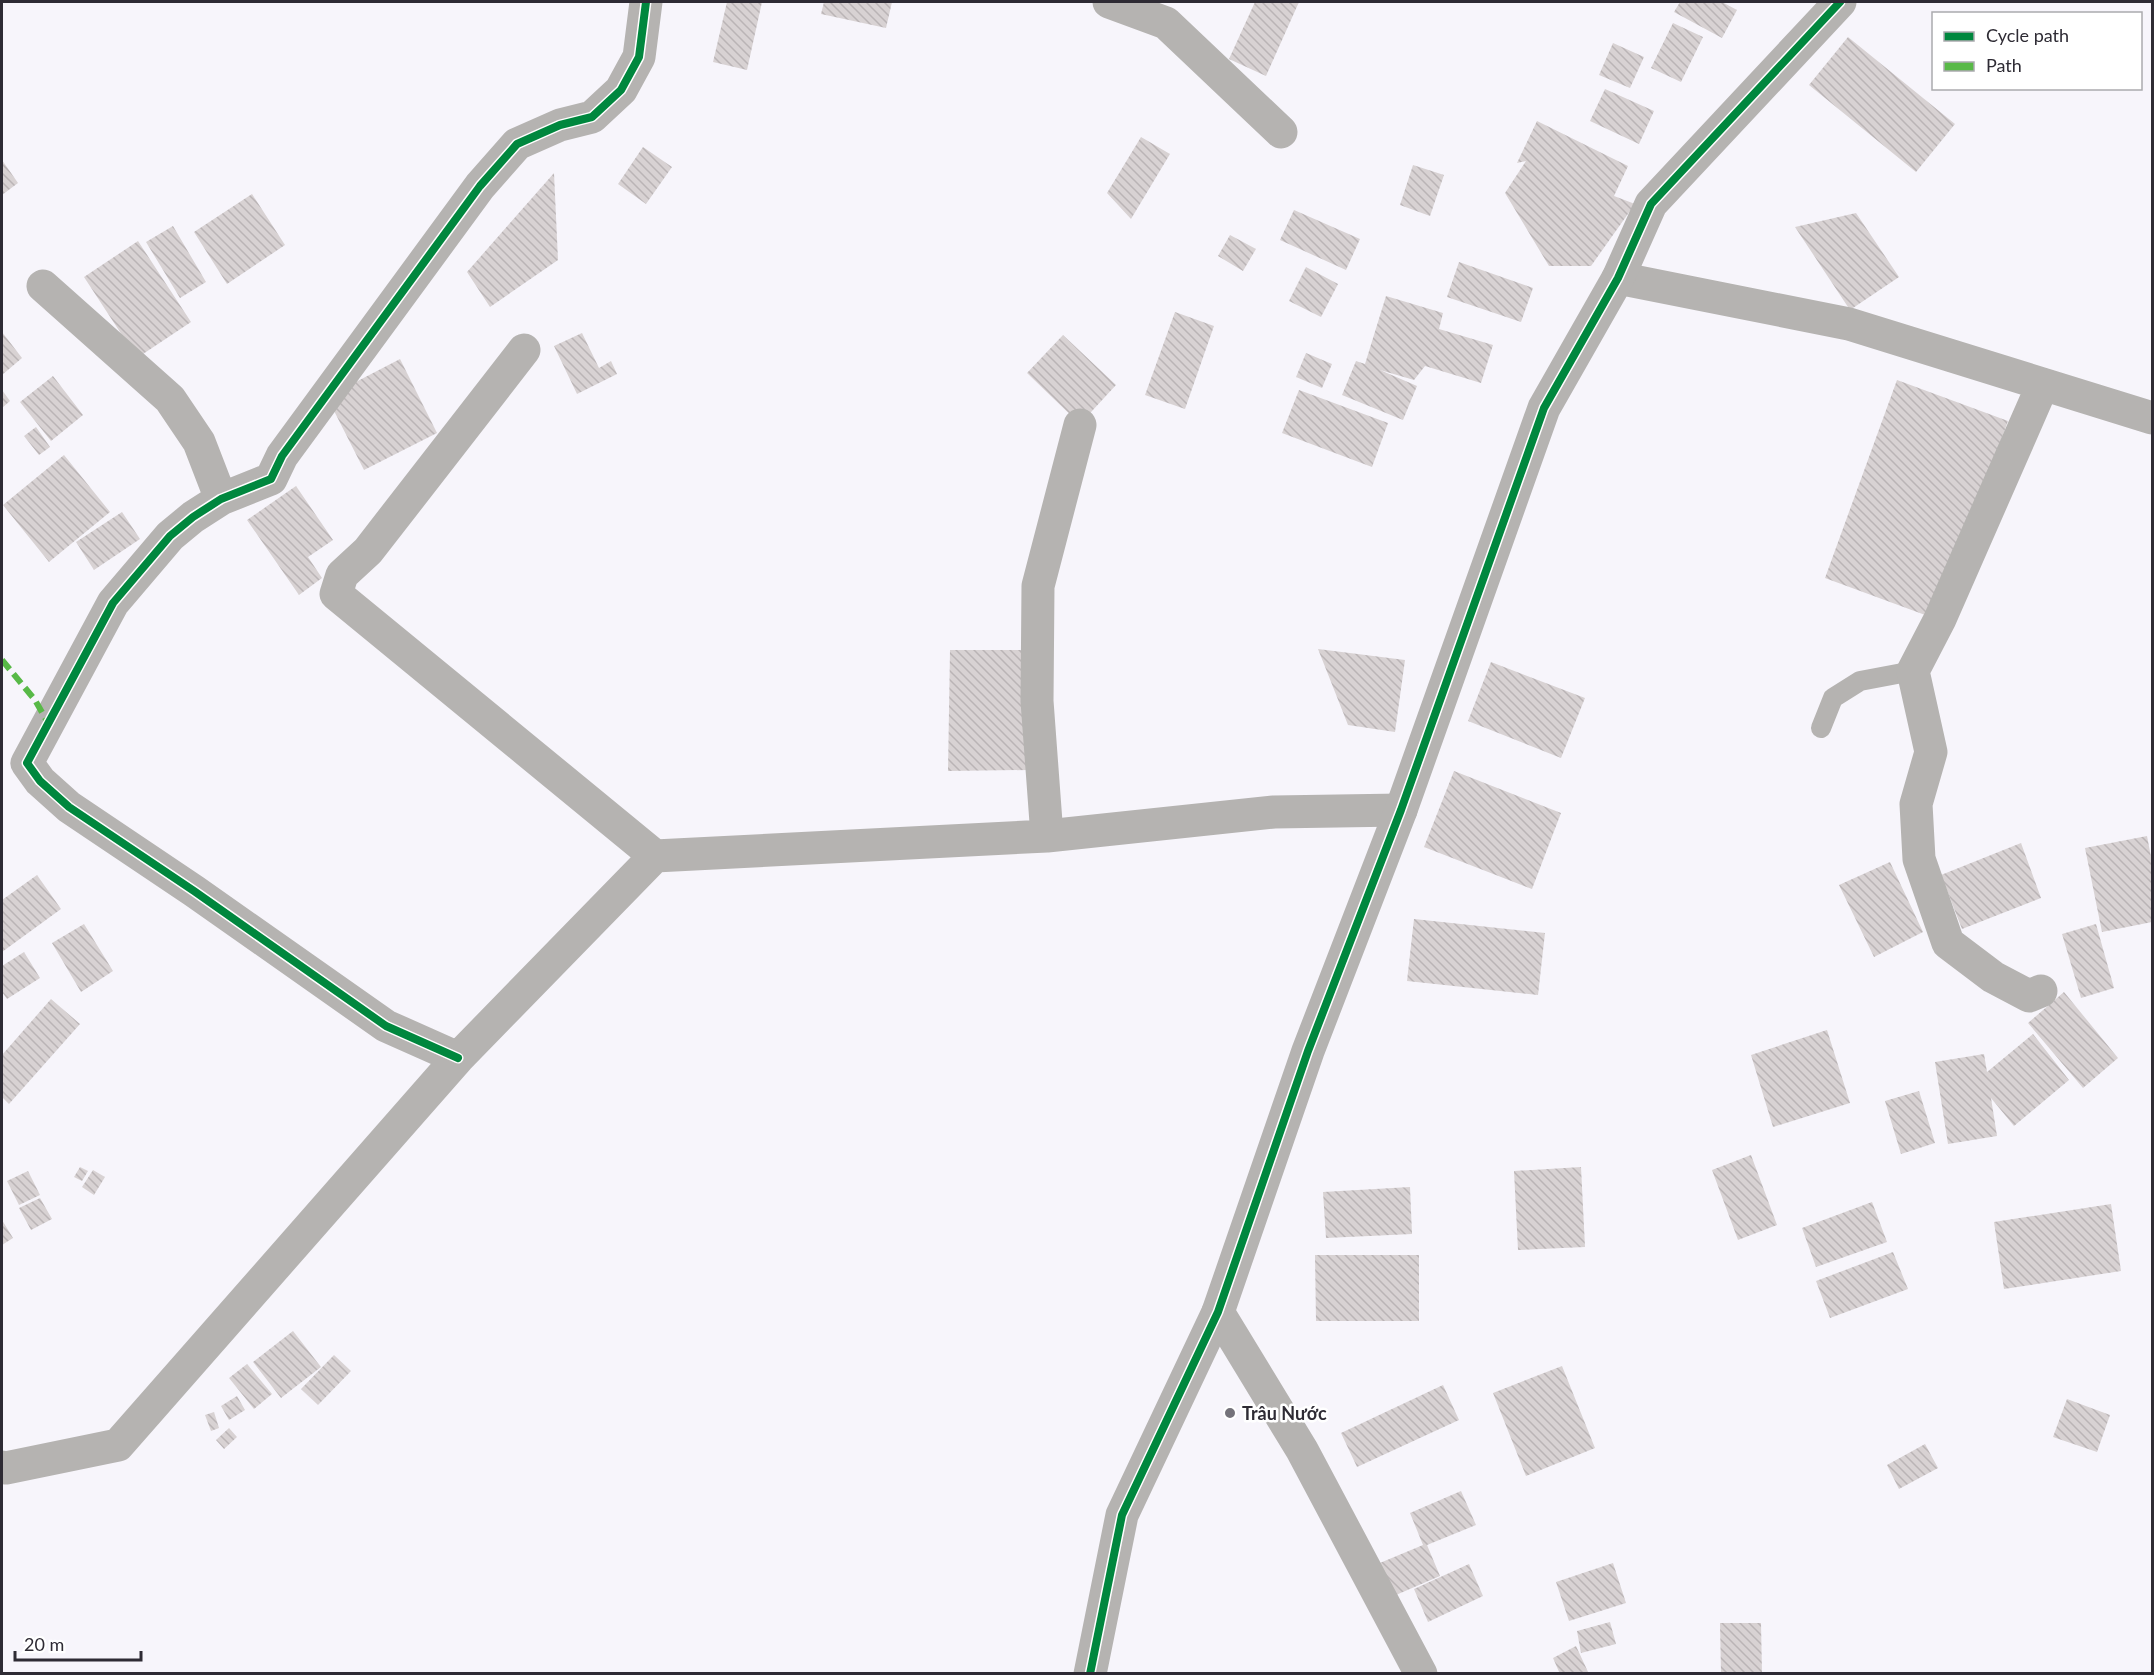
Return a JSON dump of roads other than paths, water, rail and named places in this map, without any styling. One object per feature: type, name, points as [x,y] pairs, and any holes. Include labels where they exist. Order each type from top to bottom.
[{"type":"street","points":[[458,1058],[386,1026],[194,891],[69,807],[40,781],[27,763],[113,603],[170,536],[221,498],[271,479],[282,456],[480,186],[517,144],[560,125],[592,117],[621,90],[639,57],[646,2]]},
{"type":"street","points":[[1109,2],[1166,23],[1281,132]]},
{"type":"street","points":[[1090,1674],[1122,1515],[1218,1312],[1308,1051],[1401,810],[1544,408],[1618,278],[1651,204],[1837,5]]},
{"type":"street","points":[[1618,278],[1849,324],[2152,418]]},
{"type":"street","points":[[44,286],[170,399],[199,442],[221,498]]},
{"type":"street","points":[[524,350],[368,551],[342,575],[336,594],[655,856],[1047,836],[1274,812],[1401,810]]},
{"type":"street","points":[[2041,991],[2029,996],[1993,977],[1948,943],[1919,859],[1916,804],[1931,752],[1913,670],[1940,619],[2043,384]]},
{"type":"street","points":[[1047,836],[1037,701],[1038,586],[1080,425]]},
{"type":"street","points":[[2,1467],[118,1445],[458,1058],[655,856]]},
{"type":"street","points":[[1218,1312],[1302,1450],[1421,1674]]},
{"type":"lane","points":[[1821,728],[1833,698],[1860,681],[1913,670]]},
{"type":"place","name":"Trâu Nước","points":[[1230,1413]]}]
